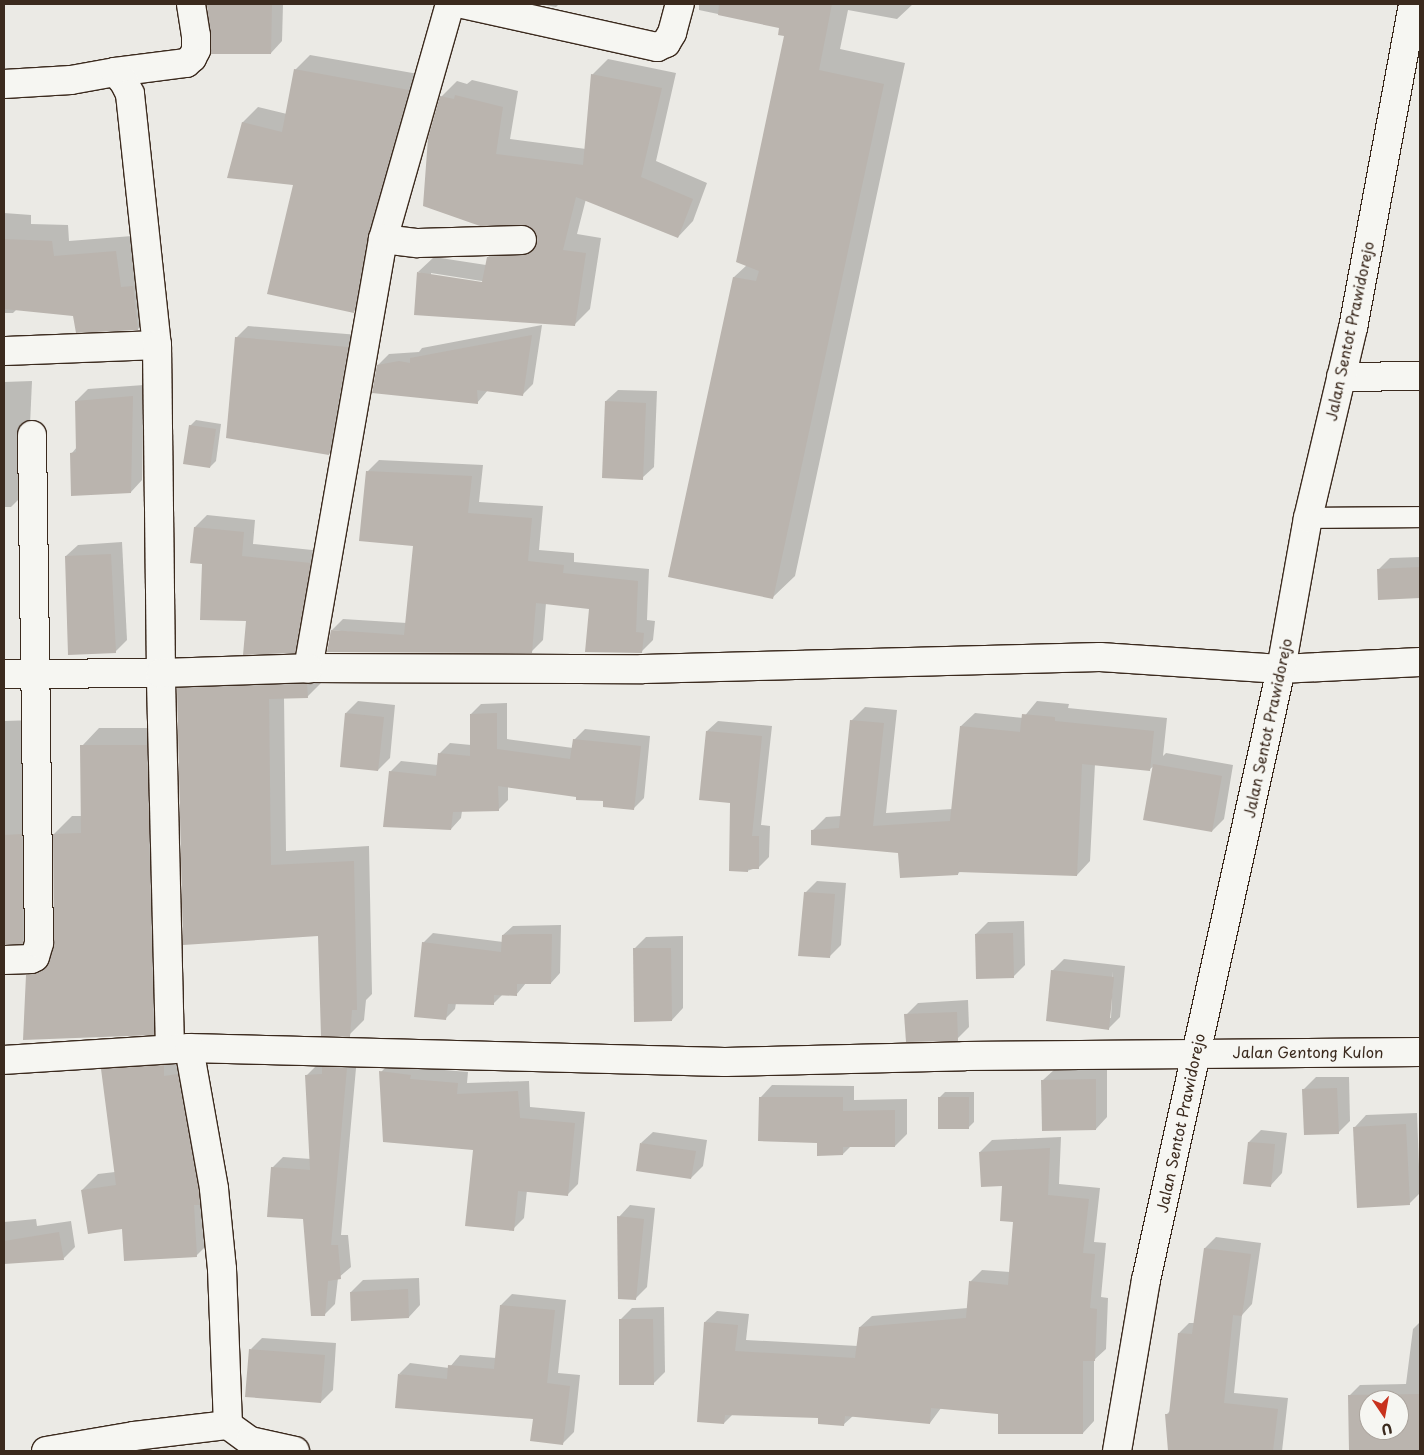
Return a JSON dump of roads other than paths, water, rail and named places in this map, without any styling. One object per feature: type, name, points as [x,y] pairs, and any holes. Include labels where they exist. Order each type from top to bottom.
[{"type":"street","points":[[4,84],[71,80],[186,63],[192,58],[196,43],[191,4]]},
{"type":"street","points":[[308,668],[383,239],[450,4]]},
{"type":"street","points":[[464,4],[657,47],[666,43],[672,33],[680,4]]},
{"type":"street","name":"Jalan Sentot Prawidorejo","points":[[1117,1451],[1146,1280],[1281,669],[1308,518],[1341,377],[1413,4]]},
{"type":"street","points":[[115,72],[130,94],[157,344],[161,673],[180,1048],[214,1189],[221,1259],[228,1425]]},
{"type":"street","points":[[383,239],[418,243],[522,240]]},
{"type":"street","points":[[4,351],[157,344]]},
{"type":"street","points":[[1341,377],[1420,376]]},
{"type":"street","points":[[4,960],[31,959],[35,956],[39,943],[33,674],[32,435]]},
{"type":"street","points":[[4,674],[161,673],[308,668],[643,669],[1100,657],[1281,669],[1420,662]]},
{"type":"street","name":"Jalan Gentong Kulon","points":[[4,1060],[180,1048],[725,1062],[1196,1053],[1420,1052]]},
{"type":"street","points":[[46,1451],[134,1436],[228,1425],[250,1440],[295,1451]]},
{"type":"lane","points":[[1308,518],[1420,517]]}]
